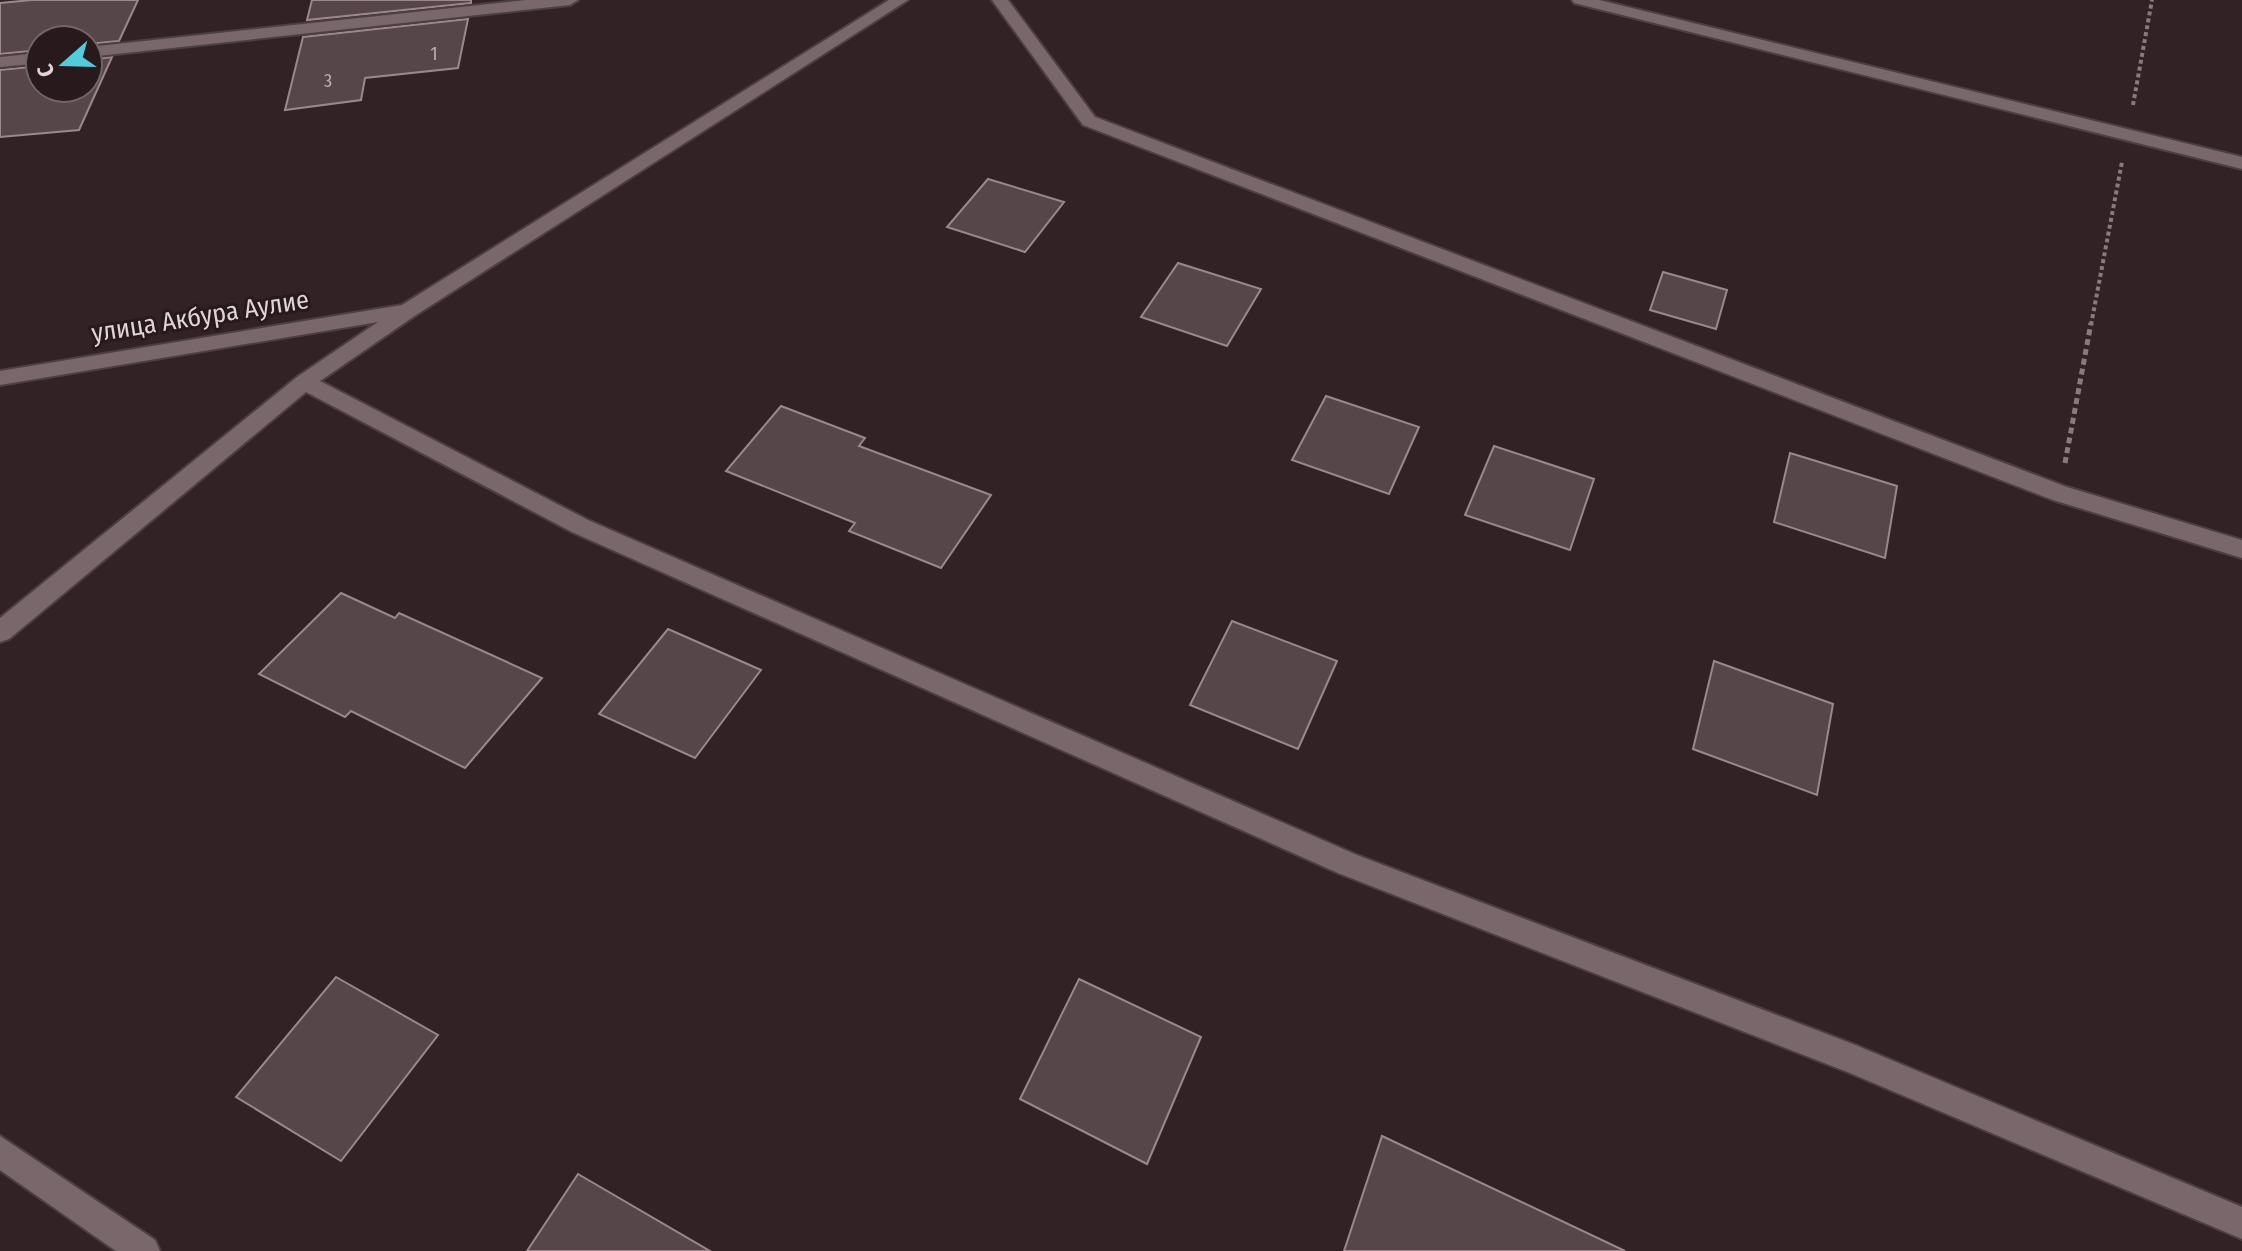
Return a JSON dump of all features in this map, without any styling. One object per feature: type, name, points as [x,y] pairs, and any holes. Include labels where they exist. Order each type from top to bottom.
[{"type":"street","points":[[104,50],[570,0]]},
{"type":"street","points":[[0,632],[304,382],[409,310],[900,0]]},
{"type":"street","points":[[1000,0],[1089,121],[2059,494],[2242,549]]},
{"type":"street","points":[[1580,0],[2242,163]]},
{"type":"street","points":[[0,62],[24,60]]},
{"type":"street","name":"улица Акбура Аулие","points":[[0,378],[409,310]]},
{"type":"street","points":[[304,382],[580,526],[1348,864],[1853,1059],[2242,1223]]},
{"type":"street","points":[[0,1151],[144,1251]]},
{"type":"path","points":[[2059,494],[2152,0]]},
{"type":"building","points":[[138,0],[119,41],[104,42],[104,24],[24,24],[24,52],[0,54],[0,3]]},
{"type":"building","points":[[312,0],[471,0],[471,3],[307,20]]},
{"type":"building","points":[[468,19],[458,68],[365,78],[361,100],[285,110],[303,37]]},
{"type":"building","points":[[112,57],[104,75],[104,58]]},
{"type":"building","points":[[24,68],[24,104],[91,104],[79,130],[0,137],[0,70]]},
{"type":"building","points":[[988,179],[1064,202],[1025,252],[947,227]]},
{"type":"building","points":[[1178,263],[1261,289],[1227,346],[1141,317]]},
{"type":"building","points":[[1663,272],[1727,290],[1716,329],[1650,310]]},
{"type":"building","points":[[1326,396],[1419,427],[1389,494],[1292,460]]},
{"type":"building","points":[[781,406],[865,438],[859,446],[991,495],[941,568],[849,531],[855,523],[726,471]]},
{"type":"building","points":[[1494,446],[1594,479],[1570,550],[1465,515]]},
{"type":"building","points":[[1790,453],[1897,486],[1885,558],[1774,522]]},
{"type":"building","points":[[341,593],[395,618],[399,613],[542,678],[465,768],[351,711],[345,717],[259,674]]},
{"type":"building","points":[[1232,621],[1337,661],[1298,749],[1190,705]]},
{"type":"building","points":[[668,629],[761,670],[695,758],[599,714]]},
{"type":"building","points":[[1714,661],[1833,704],[1817,795],[1693,749]]},
{"type":"building","points":[[336,977],[438,1035],[341,1161],[236,1097]]},
{"type":"building","points":[[1079,979],[1201,1037],[1147,1164],[1020,1099]]},
{"type":"building","points":[[1382,1136],[1625,1251],[1344,1251]]},
{"type":"building","points":[[578,1174],[710,1251],[527,1251]]}]
